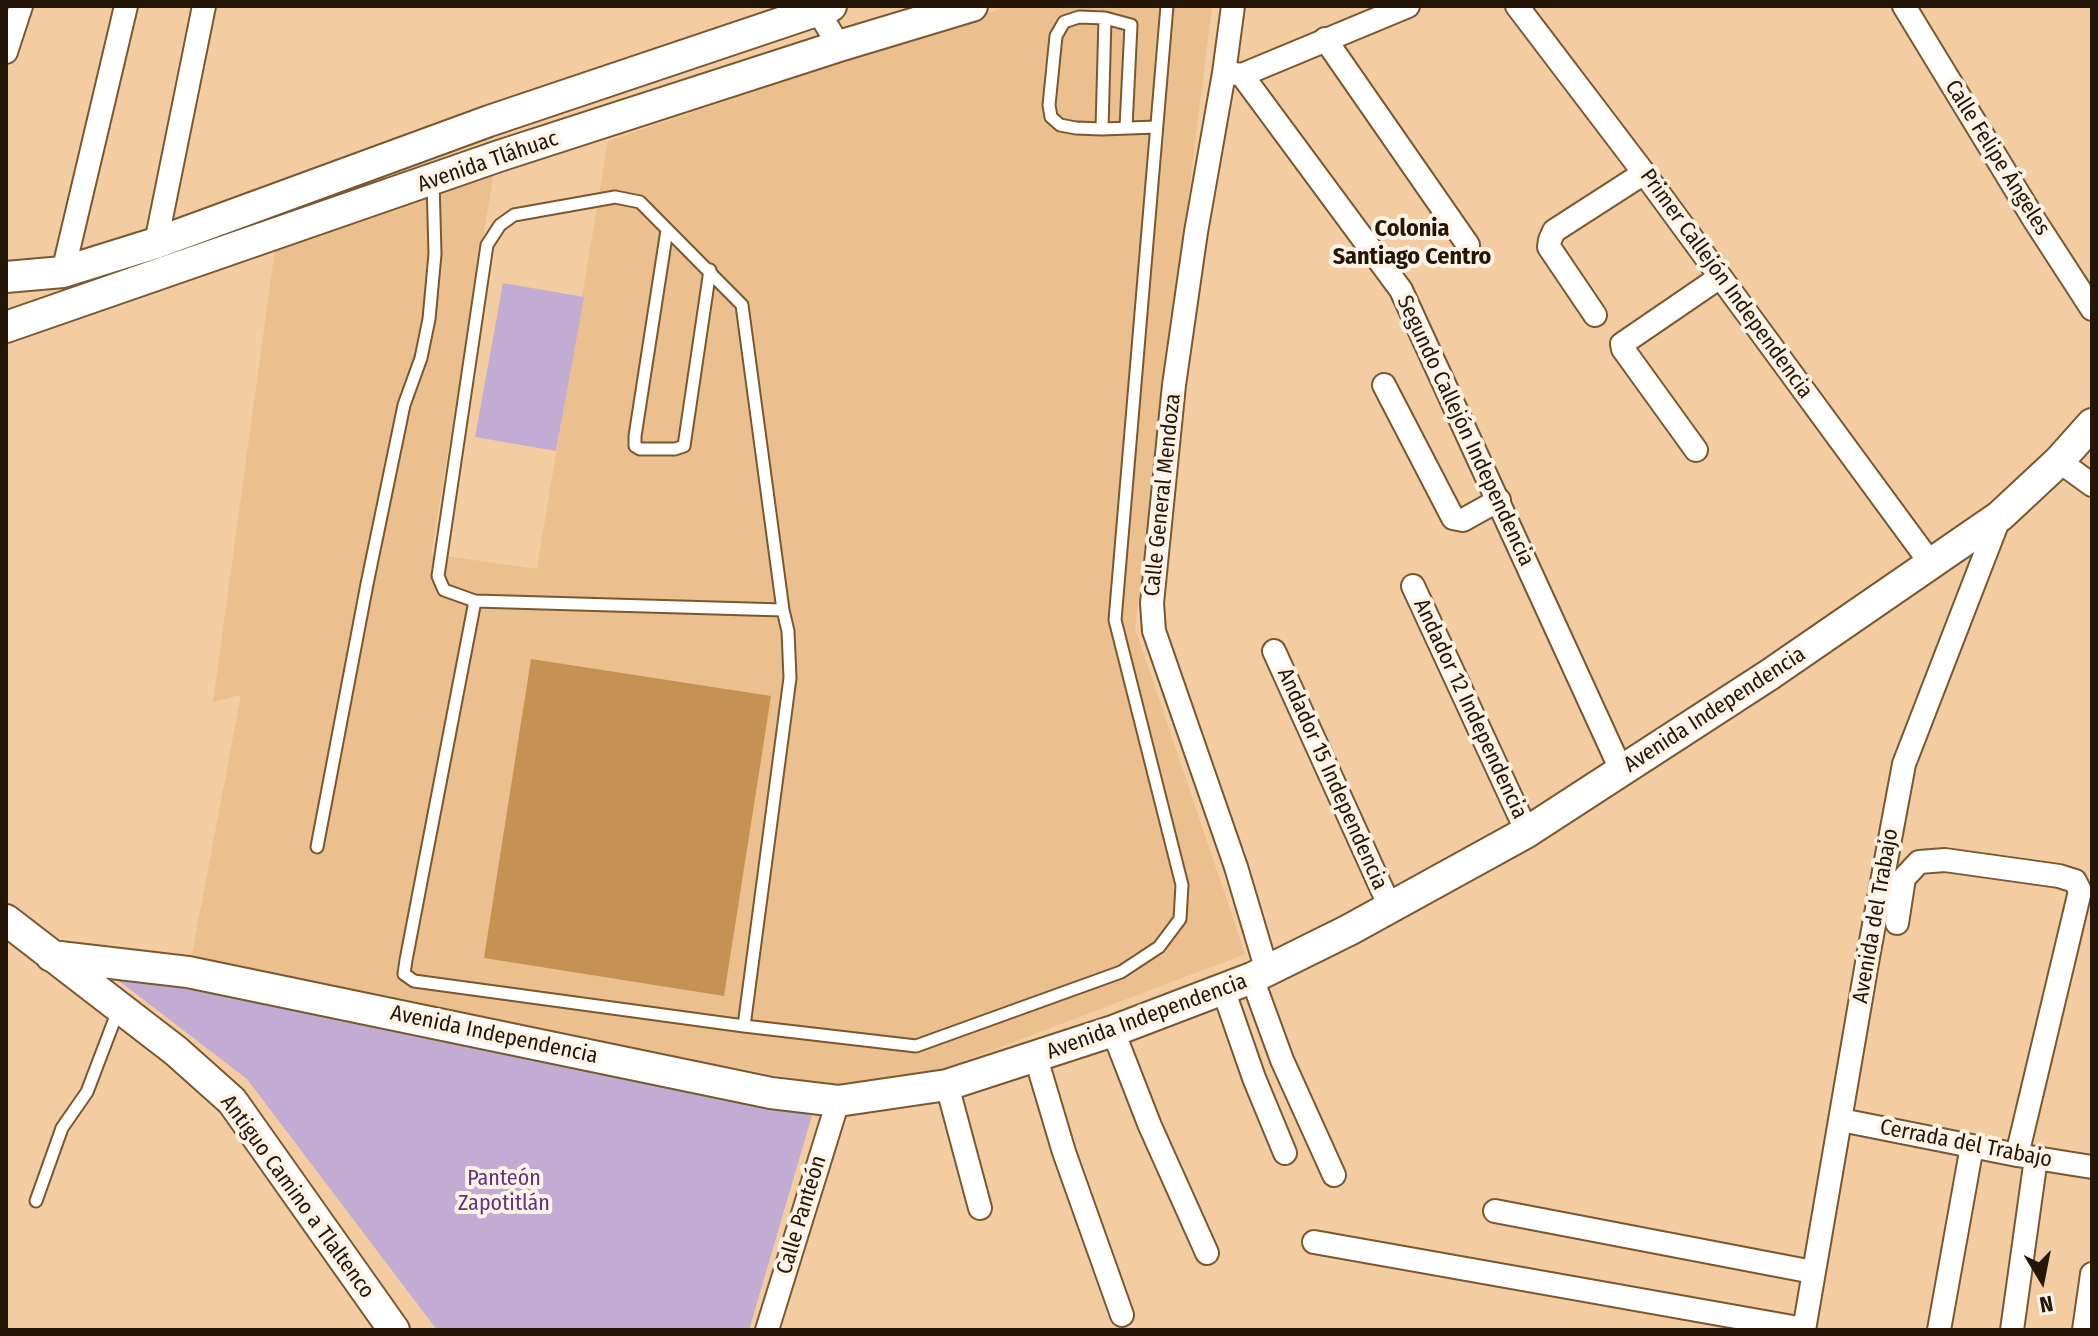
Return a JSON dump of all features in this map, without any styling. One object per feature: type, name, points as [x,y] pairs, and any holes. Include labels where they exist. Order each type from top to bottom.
[{"type":"street","points":[[6,52],[21,6]]},
{"type":"street","points":[[50,274],[126,6]]},
{"type":"street","points":[[156,243],[204,6]]},
{"type":"street","name":"Avenida Tláhuac","points":[[6,327],[499,156],[839,46],[886,19],[972,6]]},
{"type":"street","name":"Calle General Mendoza","points":[[1233,6],[1233,74],[1196,232],[1174,385],[1152,603],[1154,631],[1236,867],[1259,974],[1282,1060],[1334,1175]]},
{"type":"street","points":[[1233,74],[1408,6]]},
{"type":"street","name":"Primer Callejón Independencia","points":[[1517,6],[1644,173],[1932,565]]},
{"type":"street","name":"Calle Felipe Ángeles","points":[[1904,6],[2092,309]]},
{"type":"street","points":[[822,7],[839,46]]},
{"type":"street","name":"Avenida Tláhuac","points":[[6,277],[50,274],[156,243],[489,121],[822,7]]},
{"type":"street","points":[[1325,39],[1468,245]]},
{"type":"street","name":"Segundo Callejón Independencia","points":[[1233,74],[1401,290],[1622,772]]},
{"type":"street","points":[[489,121],[499,156]]},
{"type":"street","points":[[1595,315],[1549,247],[1550,240],[1554,231],[1644,173]]},
{"type":"street","points":[[1696,450],[1622,344],[1720,277]]},
{"type":"street","points":[[1384,385],[1453,518],[1463,520],[1499,500]]},
{"type":"street","name":"Avenida Independencia","points":[[51,956],[188,972],[771,1093],[838,1101],[947,1085],[1113,1031],[1259,974],[1527,832],[1932,565],[2000,516],[2059,461],[2092,424]]},
{"type":"street","points":[[2059,461],[2092,485]]},
{"type":"street","name":"Avenida del Trabajo","points":[[1804,1330],[1904,764],[2000,516]]},
{"type":"street","name":"Andador 12 Independencia","points":[[1413,586],[1527,832]]},
{"type":"street","name":"Andador 15 Independencia","points":[[1274,651],[1390,907]]},
{"type":"street","points":[[1897,923],[1904,878],[1919,862],[1945,860],[2059,876],[2075,881],[2080,891],[2026,1157],[2012,1330]]},
{"type":"street","name":"Antiguo Camino a Tlaltenco","points":[[6,920],[176,1051],[232,1101],[394,1330]]},
{"type":"street","points":[[1223,989],[1285,1153]]},
{"type":"street","points":[[1113,1031],[1150,1126],[1207,1253]]},
{"type":"street","points":[[1036,1058],[1064,1152],[1122,1315]]},
{"type":"street","points":[[947,1085],[980,1208]]},
{"type":"street","name":"Calle Panteón","points":[[767,1330],[838,1101]]},
{"type":"street","name":"Cerrada del Trabajo","points":[[1841,1120],[2092,1167]]},
{"type":"street","points":[[1939,1330],[1972,1146]]},
{"type":"street","points":[[1495,1211],[1813,1272]]},
{"type":"street","points":[[1314,1242],[1804,1330]]},
{"type":"street","points":[[2084,1330],[2092,1274]]},
{"type":"lane","points":[[475,601],[404,974],[414,981],[916,1046],[1121,972],[1159,947],[1180,919],[1182,885],[1115,620],[1167,6]]},
{"type":"lane","points":[[1126,127],[1131,25],[1105,18],[1079,17],[1064,22],[1056,36],[1049,105],[1051,117],[1060,125],[1102,129],[1156,127]]},
{"type":"lane","points":[[1102,129],[1105,18]]},
{"type":"lane","points":[[317,847],[404,405],[421,358],[429,319],[435,254],[433,181]]},
{"type":"lane","points":[[744,1026],[790,678],[788,631],[742,305],[640,202],[615,197],[514,215],[500,225],[487,245],[438,576],[444,590],[475,601],[783,610]]},
{"type":"lane","points":[[667,230],[635,436],[635,446],[640,449],[684,446],[710,270]]},
{"type":"lane","points":[[36,1201],[62,1128],[87,1092],[119,1007]]},
{"type":"shaded area","points":[[1009,6],[1212,6],[1135,628],[1245,954],[937,1071],[832,1085],[189,970],[241,695],[213,702],[278,227],[496,159],[431,554],[537,569],[608,141]]},
{"type":"green space","points":[[503,283],[584,297],[556,451],[475,437]]},
{"type":"green space","name":"Panteón Zapotitlán","points":[[110,974],[813,1112],[749,1330],[437,1330],[247,1079]]},
{"type":"building","points":[[531,659],[771,696],[724,996],[484,958]]},
{"type":"district","name":"Colonia Santiago Centro","points":[[1412,243]]}]
